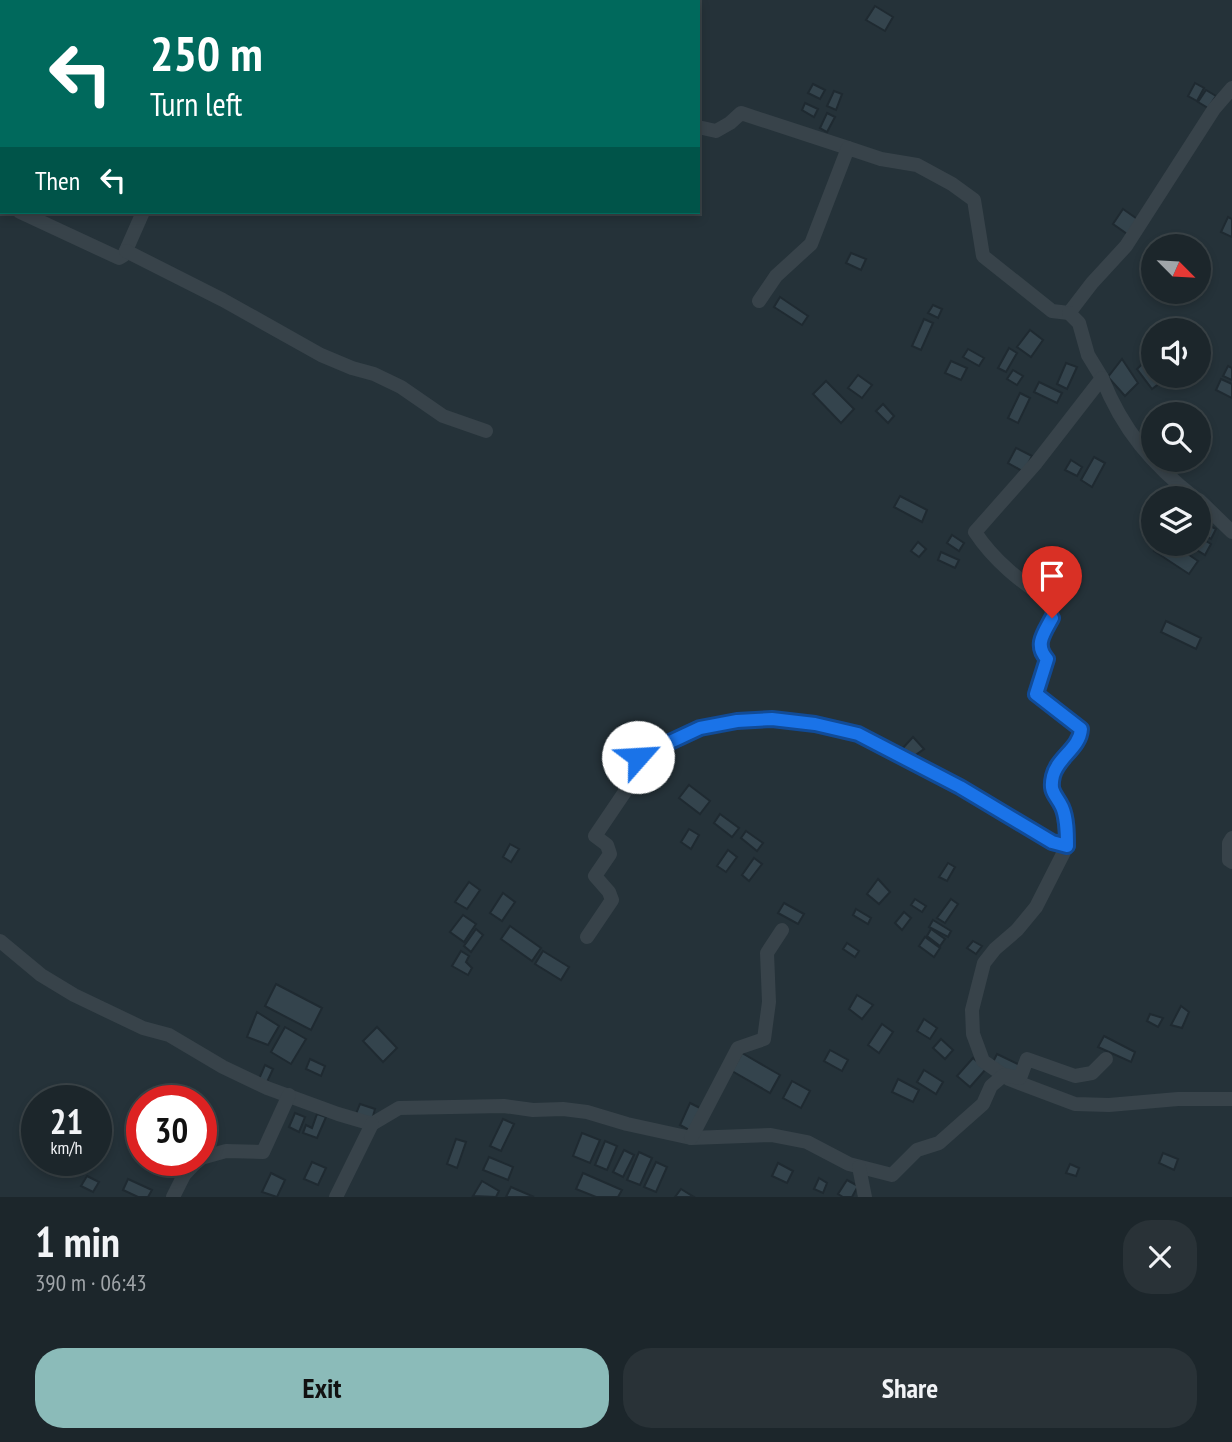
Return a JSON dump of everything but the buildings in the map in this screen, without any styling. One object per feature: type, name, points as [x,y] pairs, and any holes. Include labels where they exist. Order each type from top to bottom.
[{"type":"street","points":[[1069,313],[1126,246],[1214,109],[1232,88]]},
{"type":"street","points":[[700,127],[716,131],[741,113],[881,159],[916,165],[952,184],[974,200],[983,256],[1032,298],[1052,311],[1069,313],[1079,323],[1088,355],[1102,378],[1116,412],[1139,447],[1180,486]]},
{"type":"street","points":[[759,301],[776,276],[811,244],[848,148]]},
{"type":"street","points":[[24,214],[119,258],[126,251],[142,214]]},
{"type":"street","points":[[126,251],[223,300],[321,355],[374,374],[401,387],[443,416],[486,431]]},
{"type":"street","points":[[1102,378],[1036,463],[975,532],[988,553],[1050,601],[1052,618],[1040,640],[1041,652],[1047,659],[1036,694],[1081,729],[1080,736],[1056,767],[1052,779],[1052,792],[1062,808],[1067,846],[1036,907],[984,963],[972,1010],[973,1034],[984,1061],[1004,1075],[1075,1104],[1109,1105],[1178,1098],[1232,1099]]},
{"type":"street","points":[[1211,512],[1232,532]]},
{"type":"street","points":[[587,937],[612,900],[609,892],[594,876],[610,854],[607,845],[596,836],[639,771],[632,762],[700,728],[737,721],[772,719],[858,734],[960,787],[1052,842],[1067,846]]},
{"type":"street","points":[[1232,838],[1229,843],[1229,860],[1232,862]]},
{"type":"street","points":[[691,1138],[738,1048],[764,1039],[769,1002],[767,953],[782,930]]},
{"type":"street","points":[[0,941],[41,975],[74,995],[143,1028],[169,1034],[223,1067],[267,1088],[372,1124]]},
{"type":"street","points":[[1004,1075],[1020,1078],[1027,1059],[1075,1076],[1092,1073],[1106,1059]]},
{"type":"street","points":[[336,1197],[372,1124],[399,1108],[504,1106],[533,1110],[564,1109],[587,1112],[627,1125],[691,1138],[771,1135],[807,1142],[849,1164],[892,1175],[917,1150],[939,1143],[983,1104],[991,1086],[1004,1075]]},
{"type":"street","points":[[217,1154],[226,1151],[263,1152],[289,1095]]},
{"type":"street","points":[[859,1167],[866,1197]]},
{"type":"street","points":[[173,1197],[184,1176]]},
{"type":"route","points":[[638,757],[700,728],[737,721],[772,719],[815,724],[858,734],[960,787],[1052,842],[1067,846],[1062,808],[1052,792],[1052,779],[1056,767],[1080,736],[1081,729],[1036,694],[1047,659],[1041,652],[1040,640],[1052,618]]}]
